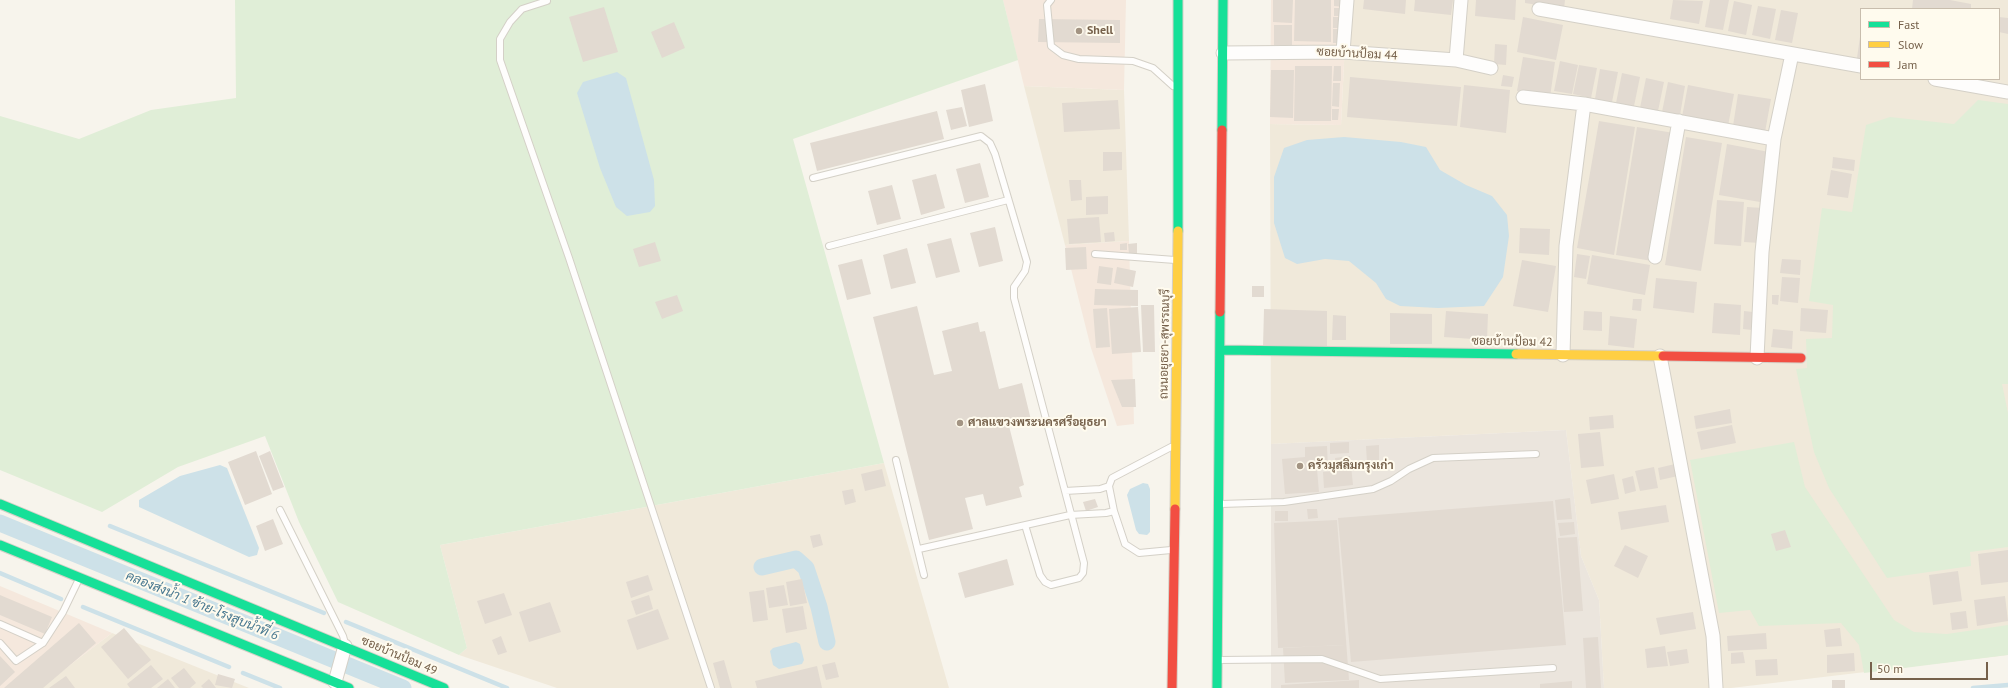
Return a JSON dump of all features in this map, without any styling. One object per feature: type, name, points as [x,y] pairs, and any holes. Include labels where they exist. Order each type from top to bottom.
[{"type":"main road","name":"ถนนอยุธยา-สุพรรณบุรี","points":[[1172,688],[1178,260],[1178,0]]},
{"type":"main road","points":[[1217,688],[1222,350],[1223,0]]},
{"type":"main road","name":"ซอยบ้านป้อม 42","points":[[1222,350],[1801,358]]},
{"type":"main road","name":"ซอยบ้านป้อม 49","points":[[0,504],[342,657],[444,688]]},
{"type":"main road","points":[[0,545],[349,688]]},
{"type":"street","points":[[1343,52],[1347,0]]},
{"type":"street","points":[[1456,60],[1461,0]]},
{"type":"street","points":[[1540,9],[1860,66]]},
{"type":"street","name":"ซอยบ้านป้อม 44","points":[[1222,53],[1343,52],[1456,60],[1491,68]]},
{"type":"street","points":[[1757,358],[1762,252],[1774,139],[1792,54]]},
{"type":"street","points":[[1941,80],[2008,92]]},
{"type":"street","points":[[1524,97],[1584,104],[1774,139]]},
{"type":"street","points":[[1563,355],[1566,246],[1584,104]]},
{"type":"street","points":[[1655,256],[1679,121]]},
{"type":"street","points":[[1660,356],[1714,636],[1716,688]]},
{"type":"street","points":[[335,682],[342,657]]},
{"type":"lane","points":[[1051,0],[1047,5],[1051,46],[1063,55],[1079,59],[1133,61],[1153,68],[1177,90]]},
{"type":"lane","points":[[547,1],[522,9],[510,22],[500,39],[500,60],[569,258],[711,688]]},
{"type":"lane","points":[[813,178],[981,136],[990,143],[995,154],[1027,262],[1025,271],[1014,287],[1014,298],[1084,564],[1083,573],[1079,578],[1051,585],[1044,582],[1040,574],[1025,525]]},
{"type":"lane","points":[[829,246],[1008,200]]},
{"type":"lane","points":[[1094,254],[1178,260]]},
{"type":"lane","points":[[1175,445],[1112,478],[1109,486],[1114,511],[1125,544],[1139,553],[1175,550]]},
{"type":"lane","points":[[1219,504],[1284,502],[1373,489],[1434,458],[1536,454]]},
{"type":"lane","points":[[896,460],[924,575]]},
{"type":"lane","points":[[1065,491],[1100,489],[1109,486]]},
{"type":"lane","points":[[280,510],[343,636],[342,657]]},
{"type":"lane","points":[[918,550],[1070,515],[1106,513],[1114,511]]},
{"type":"lane","points":[[0,643],[16,661],[43,643],[63,612],[80,577]]},
{"type":"lane","points":[[0,624],[43,643]]},
{"type":"lane","points":[[1218,660],[1322,659],[1380,679],[1553,668]]},
{"type":"shaded area","points":[[1003,0],[1126,0],[1124,90],[1024,86]]},
{"type":"shaded area","points":[[1271,0],[1347,0],[1341,125],[1270,124]]},
{"type":"shaded area","points":[[1347,0],[2008,0],[2008,655],[1731,688],[1604,688],[1599,600],[1581,556],[1566,430],[1271,444],[1270,124],[1341,125]]},
{"type":"shaded area","points":[[617,72],[626,78],[654,180],[655,206],[650,212],[627,216],[616,207],[600,168],[577,93],[583,82]]},
{"type":"shaded area","points":[[1024,86],[1124,90],[1129,241],[1065,245]]},
{"type":"shaded area","points":[[1344,137],[1401,142],[1426,147],[1440,170],[1466,185],[1492,196],[1507,215],[1509,236],[1503,277],[1484,306],[1438,308],[1400,306],[1386,299],[1376,283],[1349,261],[1325,259],[1297,264],[1285,258],[1274,223],[1274,177],[1284,148],[1307,140]]},
{"type":"shaded area","points":[[1129,241],[1134,424],[1117,426],[1091,348],[1065,245]]},
{"type":"shaded area","points":[[1566,430],[1581,556],[1599,600],[1604,688],[1271,688],[1271,444]]},
{"type":"shaded area","points":[[884,463],[949,688],[557,688],[459,655],[467,648],[440,545]]},
{"type":"shaded area","points":[[220,465],[227,468],[259,548],[257,555],[249,557],[139,507],[139,500],[180,476]]},
{"type":"shaded area","points":[[1143,483],[1148,484],[1150,489],[1150,532],[1147,535],[1139,534],[1136,530],[1127,495],[1130,489]]},
{"type":"shaded area","points":[[0,586],[112,633],[40,688],[0,688]]},
{"type":"shaded area","points":[[112,633],[249,688],[40,688]]},
{"type":"shaded area","points":[[796,642],[800,644],[804,660],[802,664],[779,669],[773,665],[770,651],[773,648]]},
{"type":"green space","points":[[235,0],[1003,0],[1018,60],[793,139],[884,463],[440,545],[467,648],[459,655],[338,602],[299,522],[265,436],[178,467],[102,512],[0,470],[0,116],[79,139],[151,110],[236,98]]},
{"type":"green space","points":[[1978,100],[2008,104],[2008,384],[2002,384],[2008,413],[2008,547],[1970,552],[1971,566],[1887,578],[1829,488],[1814,452],[1796,369],[1807,368],[1806,339],[1832,338],[1833,305],[1809,301],[1822,208],[1852,212],[1866,125],[1890,117],[1954,124]]},
{"type":"green space","points":[[1794,442],[1805,487],[1894,620],[1914,632],[1947,634],[2008,625],[2008,655],[1864,673],[1859,645],[1841,623],[1759,626],[1750,610],[1719,613],[1690,460]]},
{"type":"building","points":[[1273,0],[1293,0],[1292,23],[1273,22]]},
{"type":"building","points":[[1295,0],[1331,0],[1331,42],[1294,41]]},
{"type":"building","points":[[1334,0],[1346,0],[1345,7],[1334,6]]},
{"type":"building","points":[[1364,0],[1406,0],[1405,14],[1363,9]]},
{"type":"building","points":[[1415,0],[1453,0],[1451,15],[1414,11]]},
{"type":"building","points":[[1476,0],[1516,0],[1515,20],[1475,16]]},
{"type":"building","points":[[1525,0],[1565,0],[1564,9],[1525,3]]},
{"type":"building","points":[[1673,0],[1703,1],[1699,24],[1670,19]]},
{"type":"building","points":[[1710,0],[1729,0],[1723,30],[1705,27]]},
{"type":"building","points":[[1913,0],[1950,0],[1971,4],[1971,8],[1912,8]]},
{"type":"building","points":[[1734,1],[1752,5],[1746,35],[1728,31]]},
{"type":"building","points":[[1758,6],[1776,9],[1770,39],[1752,35]]},
{"type":"building","points":[[604,7],[618,52],[583,62],[569,17]]},
{"type":"building","points":[[1334,8],[1343,8],[1343,16],[1334,16]]},
{"type":"building","points":[[1781,10],[1798,13],[1792,43],[1775,40]]},
{"type":"building","points":[[1333,17],[1342,17],[1342,28],[1333,28]]},
{"type":"building","points":[[1523,17],[1563,25],[1556,60],[1517,52]]},
{"type":"building","points":[[2000,17],[2008,18],[2008,34],[2000,32]]},
{"type":"building","name":"Shell","points":[[1039,19],[1120,20],[1120,43],[1038,42]]},
{"type":"building","points":[[674,22],[685,48],[662,58],[651,32]]},
{"type":"building","points":[[1274,25],[1292,25],[1292,45],[1274,45]]},
{"type":"building","points":[[1333,29],[1342,29],[1342,43],[1333,43]]},
{"type":"building","points":[[1860,37],[1860,58],[1857,58]]},
{"type":"building","points":[[1495,44],[1507,45],[1506,65],[1494,64]]},
{"type":"building","points":[[1523,57],[1555,62],[1550,97],[1517,91]]},
{"type":"building","points":[[1560,61],[1578,65],[1572,94],[1554,91]]},
{"type":"building","points":[[1579,65],[1597,68],[1591,98],[1573,94]]},
{"type":"building","points":[[1295,66],[1332,66],[1331,121],[1294,121]]},
{"type":"building","points":[[1334,66],[1341,66],[1341,81],[1333,81]]},
{"type":"building","points":[[1600,69],[1618,72],[1612,102],[1595,99]]},
{"type":"building","points":[[1271,70],[1294,70],[1293,118],[1270,117]]},
{"type":"building","points":[[1622,73],[1640,77],[1634,106],[1616,103]]},
{"type":"building","points":[[1503,75],[1514,77],[1512,87],[1501,86]]},
{"type":"building","points":[[1350,77],[1461,87],[1457,126],[1347,117]]},
{"type":"building","points":[[1646,78],[1664,82],[1658,111],[1640,108]]},
{"type":"building","points":[[1668,82],[1685,86],[1680,115],[1662,112]]},
{"type":"building","points":[[1333,83],[1340,83],[1339,107],[1332,106]]},
{"type":"building","points":[[985,84],[993,121],[969,127],[961,90]]},
{"type":"building","points":[[1464,85],[1510,90],[1506,133],[1460,127]]},
{"type":"building","points":[[1688,85],[1734,94],[1728,126],[1682,117]]},
{"type":"building","points":[[1738,94],[1771,99],[1765,132],[1733,126]]},
{"type":"building","points":[[1118,100],[1120,129],[1064,132],[1062,103]]},
{"type":"building","points":[[962,107],[967,126],[951,130],[946,110]]},
{"type":"building","points":[[1332,109],[1339,109],[1338,120],[1332,120]]},
{"type":"building","points":[[937,111],[944,139],[817,171],[810,143]]},
{"type":"building","points":[[1599,121],[1635,127],[1614,255],[1577,248]]},
{"type":"building","points":[[1637,127],[1674,133],[1652,261],[1616,255]]},
{"type":"building","points":[[1686,137],[1722,143],[1701,271],[1665,265]]},
{"type":"building","points":[[1727,144],[1769,152],[1760,202],[1719,195]]},
{"type":"building","points":[[1103,152],[1122,152],[1122,170],[1103,171]]},
{"type":"building","points":[[1833,157],[1855,160],[1854,171],[1832,168]]},
{"type":"building","points":[[980,163],[989,197],[965,203],[956,169]]},
{"type":"building","points":[[1831,170],[1852,174],[1848,198],[1827,195]]},
{"type":"building","points":[[936,174],[945,208],[921,215],[912,180]]},
{"type":"building","points":[[1069,180],[1081,180],[1082,200],[1071,201]]},
{"type":"building","points":[[892,185],[901,219],[877,225],[868,191]]},
{"type":"building","points":[[1108,196],[1108,214],[1086,215],[1086,197]]},
{"type":"building","points":[[1717,200],[1744,202],[1741,246],[1714,244]]},
{"type":"building","points":[[1747,207],[1763,208],[1760,243],[1744,242]]},
{"type":"building","points":[[1099,217],[1101,242],[1069,244],[1067,219]]},
{"type":"building","points":[[995,227],[1003,261],[979,267],[970,233]]},
{"type":"building","points":[[1520,228],[1550,229],[1549,255],[1519,253]]},
{"type":"building","points":[[1114,232],[1115,241],[1105,242],[1104,233]]},
{"type":"building","points":[[951,238],[960,272],[936,278],[927,244]]},
{"type":"building","points":[[655,242],[661,261],[639,267],[633,249]]},
{"type":"building","points":[[1127,243],[1127,250],[1120,250],[1120,244]]},
{"type":"building","points":[[1137,243],[1137,254],[1129,254],[1128,244]]},
{"type":"building","points":[[1086,247],[1087,269],[1066,270],[1065,248]]},
{"type":"building","points":[[907,248],[916,283],[891,289],[883,255]]},
{"type":"building","points":[[1577,254],[1590,256],[1586,279],[1574,277]]},
{"type":"building","points":[[1592,255],[1650,265],[1645,295],[1587,284]]},
{"type":"building","points":[[862,259],[871,294],[847,300],[838,265]]},
{"type":"building","points":[[1782,259],[1801,260],[1800,275],[1780,273]]},
{"type":"building","points":[[1522,260],[1556,266],[1548,312],[1513,306]]},
{"type":"building","points":[[1099,266],[1113,268],[1111,285],[1097,283]]},
{"type":"building","points":[[1117,267],[1136,271],[1133,287],[1114,283]]},
{"type":"building","points":[[1782,277],[1800,278],[1798,303],[1780,301]]},
{"type":"building","points":[[1656,278],[1697,282],[1694,313],[1653,308]]},
{"type":"building","points":[[1252,286],[1264,286],[1264,297],[1252,297]]},
{"type":"building","points":[[1095,289],[1138,290],[1138,306],[1094,305]]},
{"type":"building","points":[[677,295],[683,311],[662,319],[655,302]]},
{"type":"building","points":[[1772,295],[1779,295],[1778,305],[1772,304]]},
{"type":"building","points":[[1633,299],[1642,299],[1641,311],[1632,310]]},
{"type":"building","points":[[1714,303],[1741,305],[1740,335],[1712,333]]},
{"type":"building","points":[[1141,305],[1154,305],[1155,352],[1143,352]]},
{"type":"building","name":"ศาลแขวงพระนครศรีอยุธยา","points":[[917,306],[934,375],[952,371],[942,331],[978,322],[980,332],[985,331],[999,389],[1022,383],[1031,420],[1009,426],[1024,485],[1019,487],[1022,497],[986,506],[983,494],[965,498],[973,529],[929,540],[873,317]]},
{"type":"building","points":[[1138,307],[1141,352],[1112,354],[1109,309]]},
{"type":"building","points":[[1107,308],[1110,347],[1096,348],[1093,309]]},
{"type":"building","points":[[1801,308],[1828,310],[1826,333],[1800,331]]},
{"type":"building","points":[[1264,309],[1327,311],[1327,348],[1263,347]]},
{"type":"building","points":[[1446,311],[1488,314],[1487,340],[1444,337]]},
{"type":"building","points":[[1584,311],[1602,312],[1602,331],[1583,330]]},
{"type":"building","points":[[1744,311],[1753,312],[1752,330],[1743,329]]},
{"type":"building","points":[[1390,313],[1432,314],[1432,344],[1390,344]]},
{"type":"building","points":[[1333,315],[1346,316],[1346,340],[1332,340]]},
{"type":"building","points":[[1610,316],[1637,319],[1634,348],[1608,345]]},
{"type":"building","points":[[1773,329],[1793,331],[1792,349],[1771,347]]},
{"type":"building","points":[[1135,379],[1136,407],[1122,407],[1111,380]]},
{"type":"building","points":[[1730,409],[1732,423],[1696,429],[1694,416]]},
{"type":"building","points":[[1613,415],[1614,428],[1590,430],[1589,417]]},
{"type":"building","points":[[1732,425],[1736,443],[1701,450],[1697,432]]},
{"type":"building","points":[[1600,432],[1604,466],[1581,468],[1578,434]]},
{"type":"building","points":[[1349,442],[1349,453],[1330,454],[1330,443]]},
{"type":"building","points":[[1379,445],[1379,462],[1367,463],[1366,446]]},
{"type":"building","points":[[1327,446],[1328,469],[1317,469],[1319,492],[1285,494],[1282,459],[1305,457],[1305,447]]},
{"type":"building","points":[[256,451],[272,494],[245,505],[228,462]]},
{"type":"building","points":[[270,451],[284,487],[273,491],[259,456]]},
{"type":"building","points":[[1350,456],[1353,485],[1324,488],[1323,472],[1336,471],[1335,458]]},
{"type":"building","points":[[1675,464],[1678,476],[1660,480],[1658,468]]},
{"type":"building","points":[[1654,467],[1658,488],[1640,491],[1635,471]]},
{"type":"building","points":[[882,469],[886,486],[865,491],[861,474]]},
{"type":"building","points":[[1614,474],[1619,499],[1591,504],[1586,480]]},
{"type":"building","points":[[1633,476],[1636,491],[1625,494],[1622,479]]},
{"type":"building","points":[[853,489],[856,502],[845,505],[842,491]]},
{"type":"building","points":[[1570,498],[1572,519],[1557,520],[1555,500]]},
{"type":"building","points":[[1095,499],[1098,507],[1086,511],[1083,502]]},
{"type":"building","points":[[1553,501],[1566,645],[1351,662],[1338,518]]},
{"type":"building","points":[[1666,505],[1669,522],[1621,530],[1618,512]]},
{"type":"building","points":[[1307,509],[1317,509],[1318,518],[1308,519]]},
{"type":"building","points":[[1275,511],[1288,511],[1288,521],[1275,521]]},
{"type":"building","points":[[273,519],[283,544],[265,551],[256,526]]},
{"type":"building","points":[[1337,520],[1349,680],[1285,683],[1283,648],[1345,645],[1278,648],[1274,523]]},
{"type":"building","points":[[1574,522],[1575,534],[1560,536],[1558,523]]},
{"type":"building","points":[[1785,530],[1791,547],[1776,551],[1771,534]]},
{"type":"building","points":[[820,534],[823,545],[813,548],[810,536]]},
{"type":"building","points":[[1577,537],[1583,611],[1564,612],[1558,538]]},
{"type":"building","points":[[1625,545],[1648,556],[1638,578],[1614,566]]},
{"type":"building","points":[[2008,550],[2008,582],[1981,585],[1978,554]]},
{"type":"building","points":[[1007,559],[1014,585],[965,598],[958,573]]},
{"type":"building","points":[[1958,571],[1962,601],[1933,605],[1929,575]]},
{"type":"building","points":[[648,575],[653,590],[631,598],[626,582]]},
{"type":"building","points":[[802,579],[807,603],[790,606],[786,582]]},
{"type":"building","points":[[784,585],[788,605],[769,608],[766,588]]},
{"type":"building","points":[[764,590],[768,620],[753,622],[749,592]]},
{"type":"building","points":[[504,593],[512,615],[485,624],[477,601]]},
{"type":"building","points":[[0,595],[52,617],[45,634],[0,615]]},
{"type":"building","points":[[649,595],[653,609],[636,615],[631,601]]},
{"type":"building","points":[[2005,596],[2008,621],[1977,626],[1974,600]]},
{"type":"building","points":[[550,602],[561,632],[529,642],[519,612]]},
{"type":"building","points":[[803,606],[807,629],[786,633],[782,609]]},
{"type":"building","points":[[658,609],[669,639],[637,650],[627,620]]},
{"type":"building","points":[[1966,611],[1968,628],[1952,630],[1950,613]]},
{"type":"building","points":[[1693,612],[1696,629],[1660,635],[1656,618]]},
{"type":"building","points":[[79,623],[96,643],[43,688],[4,688]]},
{"type":"building","points":[[124,628],[151,660],[128,679],[101,647]]},
{"type":"building","points":[[1840,628],[1842,646],[1826,647],[1824,630]]},
{"type":"building","points":[[1766,633],[1767,649],[1728,651],[1727,636]]},
{"type":"building","points":[[501,636],[507,652],[498,655],[492,640]]},
{"type":"building","points":[[1598,637],[1601,688],[1586,688],[1583,638]]},
{"type":"building","points":[[1665,646],[1668,666],[1647,668],[1645,649]]},
{"type":"building","points":[[1687,649],[1689,663],[1670,666],[1667,652]]},
{"type":"building","points":[[1743,652],[1745,663],[1731,664],[1731,653]]},
{"type":"building","points":[[1854,653],[1855,671],[1827,673],[1827,655]]},
{"type":"building","points":[[0,656],[15,672],[0,686]]},
{"type":"building","points":[[1777,659],[1778,675],[1756,676],[1755,660]]},
{"type":"building","points":[[724,660],[732,688],[720,688],[713,663]]},
{"type":"building","points":[[835,662],[839,677],[826,680],[822,665]]},
{"type":"building","points":[[151,665],[163,679],[151,688],[130,688],[127,684]]},
{"type":"building","points":[[817,666],[822,688],[757,688],[755,681]]},
{"type":"building","points":[[184,668],[196,683],[190,688],[179,688],[171,678]]},
{"type":"building","points":[[218,674],[235,679],[232,688],[215,685]]},
{"type":"building","points":[[66,676],[75,688],[49,688]]},
{"type":"building","points":[[168,679],[175,688],[157,688]]},
{"type":"building","points":[[209,679],[216,688],[203,688],[201,686]]},
{"type":"building","points":[[1359,680],[1359,688],[1281,688],[1281,685]]},
{"type":"building","points":[[1832,680],[1845,680],[1845,688],[1832,688]]},
{"type":"building","points":[[1572,681],[1572,688],[1540,688],[1540,684]]},
{"type":"waterway","name":"คลองส่งน้ำ 1 ซ้าย-โรงสูบน้ำที่ 6","points":[[0,523],[403,688]]},
{"type":"waterway","points":[[110,526],[324,613]]},
{"type":"waterway","points":[[762,567],[796,559],[806,568],[819,607],[827,642]]},
{"type":"waterway","points":[[0,573],[61,599]]},
{"type":"waterway","points":[[83,607],[229,667]]},
{"type":"waterway","points":[[346,622],[507,688]]},
{"type":"waterway","points":[[243,673],[280,688]]},
{"type":"waterway","points":[[1973,688],[2008,685]]},
{"type":"traffic: fast","points":[[1178,0],[1178,231]]},
{"type":"traffic: fast","points":[[1222,130],[1223,0]]},
{"type":"traffic: fast","points":[[1217,688],[1220,312]]},
{"type":"traffic: fast","points":[[1222,350],[1516,354]]},
{"type":"traffic: fast","points":[[0,504],[444,688]]},
{"type":"traffic: fast","points":[[0,545],[349,688]]},
{"type":"traffic: slow","points":[[1175,509],[1178,231]]},
{"type":"traffic: slow","points":[[1516,354],[1663,356]]},
{"type":"traffic: jam","points":[[1220,312],[1222,130]]},
{"type":"traffic: jam","points":[[1663,356],[1801,358]]},
{"type":"traffic: jam","points":[[1172,688],[1175,509]]},
{"type":"place","name":"Shell","points":[[1079,31]]},
{"type":"place","name":"ศาลแขวงพระนครศรีอยุธยา","points":[[960,423]]},
{"type":"place","name":"ครัวมุสลิมกรุงเก่า","points":[[1300,466]]}]
